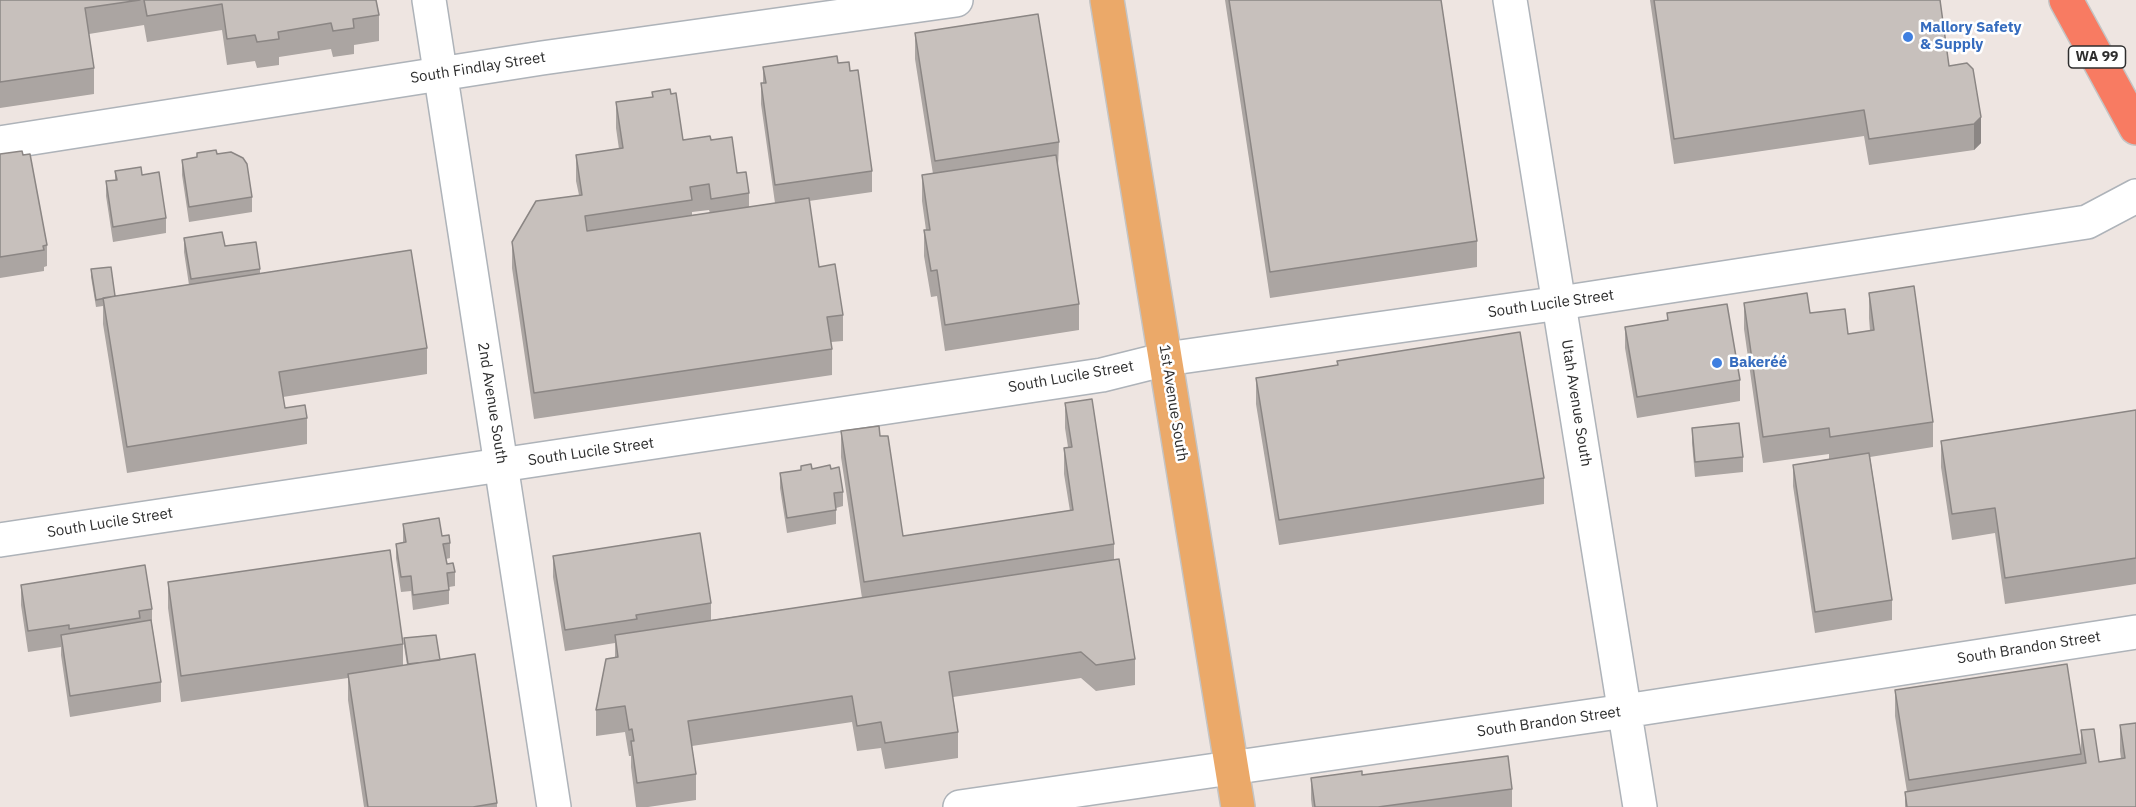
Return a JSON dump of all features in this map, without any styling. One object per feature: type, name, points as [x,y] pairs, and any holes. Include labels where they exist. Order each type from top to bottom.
[{"type":"highway","name":"WA 99","points":[[2066,0],[2136,128]]},
{"type":"main road","name":"1st Avenue South","points":[[1107,0],[1238,807]]},
{"type":"street","name":"2nd Avenue South","points":[[429,0],[554,807]]},
{"type":"street","name":"South Findlay Street","points":[[0,143],[440,74],[956,0]]},
{"type":"street","name":"Utah Avenue South","points":[[1510,0],[1640,807]]},
{"type":"street","name":"South Lucile Street","points":[[0,540],[1102,375],[1166,359],[1560,303],[2087,222],[2136,196]]},
{"type":"street","name":"South Brandon Street","points":[[960,807],[1625,711],[2136,632]]},
{"type":"building","points":[[0,0],[140,0],[85,8],[94,68],[0,82]]},
{"type":"building","points":[[144,0],[376,0],[379,15],[353,19],[354,28],[333,31],[331,23],[278,32],[279,39],[257,42],[255,35],[227,39],[222,4],[147,16]]},
{"type":"building","points":[[1229,0],[1441,0],[1477,241],[1270,272]]},
{"type":"building","points":[[1654,0],[1940,0],[1949,66],[1967,63],[1973,69],[1981,117],[1974,124],[1869,139],[1864,110],[1674,139]]},
{"type":"building","points":[[1038,14],[1059,142],[935,161],[915,33]]},
{"type":"building","points":[[837,56],[838,63],[849,62],[850,71],[858,70],[872,171],[775,185],[761,83],[766,83],[763,67]]},
{"type":"building","points":[[670,89],[671,94],[676,93],[683,140],[710,136],[711,140],[732,137],[737,173],[746,172],[749,193],[711,199],[709,184],[690,187],[692,200],[585,216],[587,231],[809,198],[819,267],[835,264],[843,315],[827,317],[832,349],[534,393],[512,242],[536,201],[582,195],[576,155],[623,148],[616,102],[653,97],[652,92]]},
{"type":"building","points":[[216,150],[217,154],[231,152],[243,158],[247,164],[252,197],[189,207],[182,160],[197,157],[197,153]]},
{"type":"building","points":[[22,151],[23,155],[30,154],[47,245],[43,246],[44,250],[0,257],[0,154]]},
{"type":"building","points":[[1056,155],[1079,304],[945,325],[937,270],[931,271],[924,230],[930,230],[922,175]]},
{"type":"building","points":[[141,167],[142,175],[159,172],[166,218],[113,227],[106,181],[117,180],[115,171]]},
{"type":"building","points":[[222,232],[225,246],[256,242],[260,269],[191,279],[184,238]]},
{"type":"building","points":[[411,250],[427,348],[279,372],[285,408],[305,405],[307,418],[127,447],[103,298]]},
{"type":"building","points":[[111,267],[115,296],[96,300],[91,269]]},
{"type":"building","points":[[1914,286],[1933,422],[1830,437],[1829,428],[1763,437],[1744,303],[1807,293],[1810,313],[1845,309],[1848,334],[1874,330],[1869,293]]},
{"type":"building","points":[[1727,304],[1740,380],[1637,397],[1625,327],[1668,320],[1667,313]]},
{"type":"building","points":[[1520,332],[1544,478],[1279,520],[1256,378],[1338,365],[1337,361]]},
{"type":"building","points":[[1092,399],[1114,544],[864,582],[841,431],[879,426],[880,436],[888,436],[903,536],[1073,510],[1064,448],[1072,447],[1065,403]]},
{"type":"building","points":[[2136,410],[2136,558],[2005,578],[1995,508],[1952,514],[1941,441]]},
{"type":"building","points":[[1739,423],[1743,457],[1695,462],[1692,428]]},
{"type":"building","points":[[1869,453],[1892,600],[1815,612],[1793,465]]},
{"type":"building","points":[[811,464],[812,469],[830,465],[831,469],[839,467],[843,492],[834,493],[836,510],[787,518],[780,473],[801,470],[801,466]]},
{"type":"building","points":[[439,518],[442,536],[449,535],[450,543],[443,544],[447,564],[453,563],[455,572],[447,573],[449,590],[413,595],[411,576],[401,577],[396,544],[406,542],[403,524]]},
{"type":"building","points":[[700,533],[711,603],[636,615],[637,619],[565,630],[553,556]]},
{"type":"building","points":[[390,550],[403,644],[181,676],[168,582]]},
{"type":"building","points":[[1119,559],[1135,659],[1096,665],[1081,652],[949,672],[958,732],[885,743],[881,722],[857,726],[852,696],[688,721],[696,774],[637,783],[631,741],[634,741],[632,729],[629,730],[625,706],[596,710],[606,659],[618,657],[615,635]]},
{"type":"building","points":[[145,565],[152,609],[139,611],[140,618],[69,629],[69,625],[28,631],[21,585]]},
{"type":"building","points":[[151,620],[161,682],[70,696],[61,635]]},
{"type":"building","points":[[436,635],[440,660],[408,664],[404,638]]},
{"type":"building","points":[[475,654],[497,803],[473,807],[368,807],[348,674]]},
{"type":"building","points":[[2067,664],[2081,754],[1909,780],[1895,690]]},
{"type":"building","points":[[2136,723],[2136,807],[1907,807],[1905,792],[2086,763],[2081,730],[2094,729],[2099,762],[2125,758],[2120,725]]},
{"type":"building","points":[[1508,756],[1512,789],[1378,807],[1315,807],[1311,778],[1362,771],[1362,775]]},
{"type":"place","name":"Mallory Safety & Supply","points":[[1908,37]]},
{"type":"place","name":"Bakeréé","points":[[1717,363]]}]
